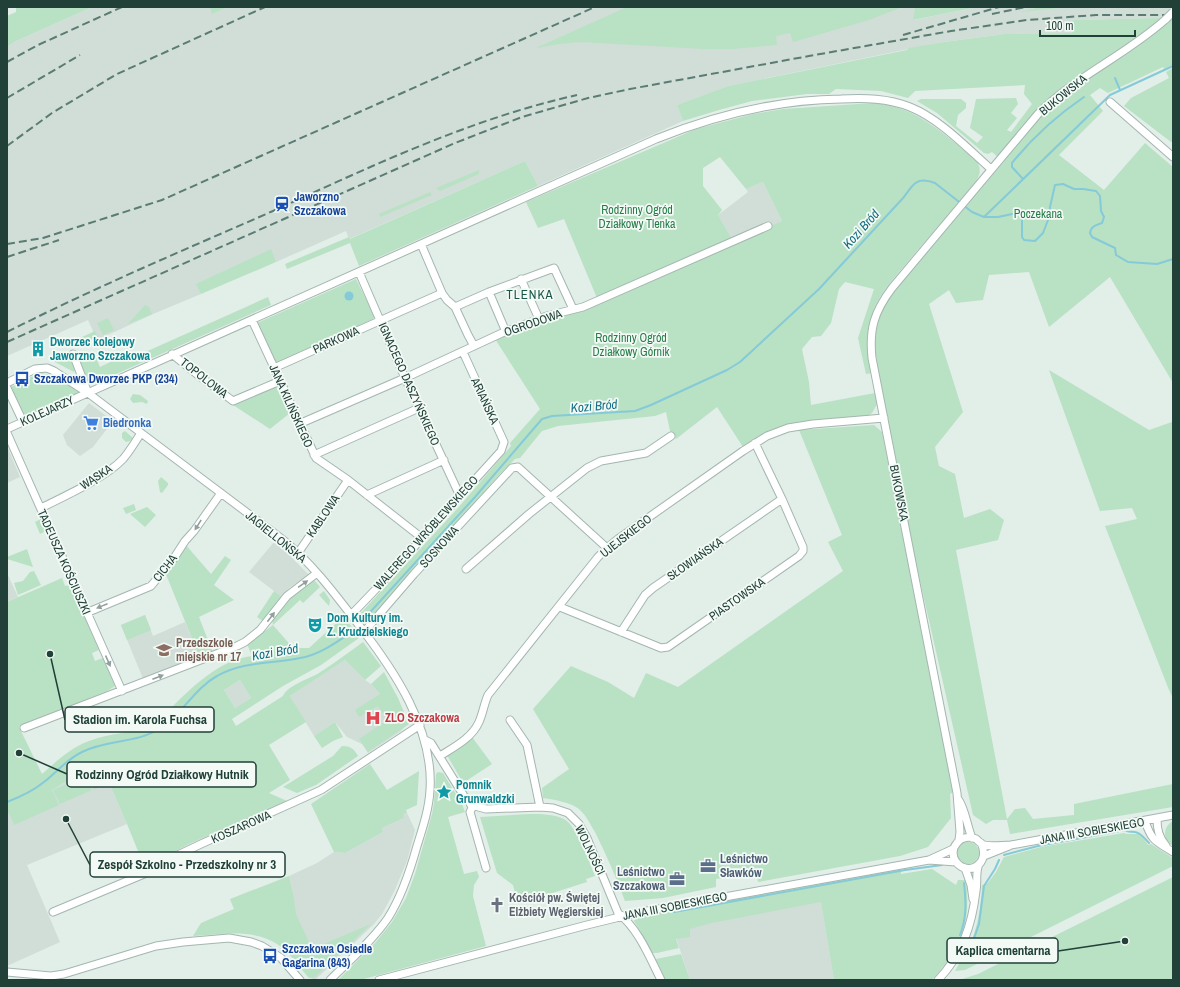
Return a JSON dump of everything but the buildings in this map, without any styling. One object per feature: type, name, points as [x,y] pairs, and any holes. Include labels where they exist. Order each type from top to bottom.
[{"type":"street","name":"BUKOWSKA","points":[[958,799],[871,349],[871,336],[874,319],[882,302],[892,288],[1033,119],[1053,100],[1077,82],[1136,43],[1173,12]]},
{"type":"street","name":"KOLEJARZY","points":[[7,429],[172,354],[252,320],[676,131],[752,108],[807,100],[863,98],[882,99],[900,103],[920,112],[934,121],[992,169]]},
{"type":"street","points":[[1110,102],[1173,157]]},
{"type":"street","name":"OGRODOWA","points":[[299,424],[506,332],[539,319],[583,307],[768,226]]},
{"type":"street","points":[[421,244],[442,293],[455,307],[488,292],[554,268],[573,310]]},
{"type":"street","name":"IGNACEGO DASZYŃSKIEGO","points":[[359,272],[405,378],[460,496]]},
{"type":"street","points":[[521,280],[539,319]]},
{"type":"street","points":[[488,292],[506,332]]},
{"type":"street","name":"PARKOWA","points":[[274,368],[442,293]]},
{"type":"street","name":"ARIAŃSKA","points":[[455,307],[468,335],[469,349],[504,442],[501,451]]},
{"type":"street","name":"JANA KILIŃSKIEGO","points":[[252,320],[314,456],[348,480],[422,538]]},
{"type":"street","points":[[73,354],[88,393]]},
{"type":"street","name":"TOPOLOWA","points":[[172,354],[233,401],[280,381]]},
{"type":"street","name":"JAGIELLOŃSKA","points":[[7,382],[35,369],[47,368],[60,374],[88,393],[298,552],[318,573],[364,631],[391,669],[420,725],[425,740],[430,769],[430,790],[425,818],[403,890],[388,917],[379,929],[330,980]]},
{"type":"street","points":[[7,388],[23,422]]},
{"type":"street","points":[[314,456],[420,408]]},
{"type":"street","name":"UJEJSKIEGO","points":[[430,769],[473,732],[481,718],[484,703],[488,695],[560,607],[598,557],[607,548],[767,436],[788,428],[813,424],[884,418]]},
{"type":"street","name":"TADEUSZA KOŚCIUSZKI","points":[[7,433],[122,691]]},
{"type":"street","name":"WĄSKA","points":[[41,508],[79,488],[122,460],[141,433]]},
{"type":"street","points":[[466,569],[530,514],[594,464],[646,453],[670,436]]},
{"type":"street","name":"PIASTOWSKA","points":[[560,607],[661,648],[668,647],[799,556],[803,551],[803,547],[755,443]]},
{"type":"street","name":"WALEREGO WRÓBLEWSKIEGO","points":[[352,616],[501,451]]},
{"type":"street","points":[[367,495],[444,460]]},
{"type":"street","name":"SOSNOWA","points":[[364,631],[512,468],[518,467],[551,497]]},
{"type":"street","name":"KABLOWA","points":[[298,552],[348,480]]},
{"type":"street","name":"CICHA","points":[[86,612],[151,586],[174,558],[221,493]]},
{"type":"street","points":[[551,497],[607,548]]},
{"type":"street","name":"SŁOWIAŃSKA","points":[[621,632],[645,595],[653,588],[782,499]]},
{"type":"street","points":[[24,728],[228,650],[245,642],[260,630],[287,596],[318,573]]},
{"type":"street","points":[[510,720],[527,745],[540,807]]},
{"type":"street","name":"KOSZAROWA","points":[[53,912],[144,874],[163,862],[321,790],[420,725]]},
{"type":"street","points":[[425,740],[431,743],[464,796],[470,803],[472,808],[470,812],[486,868]]},
{"type":"street","points":[[958,799],[961,803],[972,838]]},
{"type":"street","points":[[929,860],[953,849],[959,840],[958,799]]},
{"type":"street","name":"WOLNOŚCI","points":[[470,803],[486,809],[553,808],[568,814],[579,824],[587,838],[618,913],[626,920],[649,954],[661,980]]},
{"type":"street","name":"JANA III SOBIESKIEGO","points":[[1011,845],[1173,815]]},
{"type":"street","points":[[1157,819],[1158,832],[1161,840],[1171,850]]},
{"type":"street","points":[[1145,821],[1152,837],[1158,843],[1171,850]]},
{"type":"street","points":[[959,840],[963,838],[972,838],[984,845],[1011,845]]},
{"type":"street","points":[[981,843],[984,856]]},
{"type":"street","points":[[938,980],[960,950],[970,924],[976,890],[977,869],[979,864],[984,856],[1011,845]]},
{"type":"street","points":[[953,849],[953,858],[965,868],[971,885],[974,905]]},
{"type":"street","points":[[929,860],[956,862]]},
{"type":"street","name":"JANA III SOBIESKIEGO","points":[[379,980],[622,916],[929,860]]},
{"type":"street","points":[[965,868],[975,867],[979,864]]},
{"type":"street","points":[[7,972],[51,978],[156,946],[229,938],[251,942],[262,946],[281,958],[300,980]]},
{"type":"shaded area","points":[[92,7],[915,7],[914,20],[977,7],[1039,7],[1024,11],[1069,7],[1173,7],[1173,20],[1158,18],[1074,20],[1072,33],[1005,34],[943,42],[728,86],[677,105],[683,121],[538,186],[525,161],[349,239],[346,231],[276,262],[270,250],[197,284],[201,294],[97,340],[88,320],[7,356],[7,47],[14,42]]},
{"type":"shaded area","points":[[763,182],[782,221],[733,243],[718,215],[748,192],[746,189]]},
{"type":"shaded area","points":[[89,403],[113,421],[93,447],[80,456],[67,445],[63,435]]},
{"type":"shaded area","points":[[7,446],[20,477],[7,483]]},
{"type":"shaded area","points":[[274,542],[309,575],[289,588],[282,597],[249,572]]},
{"type":"shaded area","points":[[7,573],[18,597],[7,602]]},
{"type":"shaded area","name":"Przedszkole miejskie nr 17","points":[[145,615],[153,636],[185,622],[200,658],[144,681],[121,625]]},
{"type":"shaded area","points":[[345,660],[371,684],[407,724],[401,731],[368,753],[362,744],[347,737],[335,722],[314,736],[290,696]]},
{"type":"shaded area","points":[[240,680],[251,698],[235,708],[224,690]]},
{"type":"shaded area","points":[[85,770],[106,775],[127,824],[27,865],[60,942],[7,966],[7,814],[53,792],[52,790]]},
{"type":"shaded area","points":[[407,813],[415,830],[407,861],[394,892],[382,914],[374,924],[315,980],[313,980],[261,922],[293,893],[289,876],[317,863],[334,852],[345,853],[383,832],[382,828],[404,818],[402,814]]},
{"type":"shaded area","points":[[819,889],[834,980],[690,980],[669,916]]},
{"type":"green space","points":[[16,7],[92,7],[14,42],[7,47],[7,16],[16,12]]},
{"type":"green space","points":[[210,7],[227,7],[212,14]]},
{"type":"green space","points":[[627,7],[902,7],[869,20],[793,42],[790,33],[776,36],[777,45],[732,49],[704,49],[580,42],[536,48]]},
{"type":"green space","points":[[915,7],[977,7],[913,20]]},
{"type":"green space","points":[[1039,7],[1069,7],[1020,12]]},
{"type":"green space","name":"Poczekana","points":[[1158,18],[1173,20],[1173,65],[1164,69],[1163,67],[1108,93],[1100,88],[1090,95],[1103,111],[1059,155],[1104,190],[1145,143],[1173,167],[1173,383],[1110,277],[1049,327],[1029,272],[989,275],[983,300],[956,303],[949,290],[929,304],[963,412],[935,447],[939,466],[955,474],[964,518],[990,509],[1004,520],[998,540],[956,550],[1007,819],[1015,809],[1025,808],[1033,819],[1074,815],[1074,804],[1173,784],[1173,807],[1010,834],[1007,820],[993,820],[986,824],[973,815],[906,519],[875,356],[875,339],[878,316],[885,303],[998,167],[1004,162],[992,152],[988,154],[984,153],[937,113],[917,101],[921,99],[961,99],[966,103],[966,108],[958,115],[956,126],[977,143],[983,137],[970,128],[976,99],[1016,98],[1018,104],[1011,113],[1017,118],[1007,130],[1011,132],[1032,104],[1024,94],[1025,85],[915,91],[908,98],[881,91],[836,89],[829,94],[807,94],[752,101],[683,121],[677,105],[728,86],[907,50],[909,48],[1005,34],[1072,33],[1074,20]]},
{"type":"green space","points":[[1173,68],[1173,142],[1171,142],[1124,106],[1131,98],[1169,78],[1166,72]]},
{"type":"green space","points":[[873,103],[889,105],[903,110],[916,115],[929,123],[976,160],[980,170],[976,181],[896,276],[883,292],[878,301],[871,318],[868,332],[868,346],[872,373],[866,374],[858,338],[874,289],[845,282],[839,289],[831,323],[821,336],[812,337],[802,349],[809,382],[811,405],[875,393],[877,404],[872,413],[860,418],[810,421],[787,425],[765,433],[743,447],[717,407],[676,439],[670,431],[666,412],[655,416],[558,426],[542,431],[520,458],[515,459],[499,475],[367,624],[360,614],[458,508],[511,446],[510,443],[540,409],[495,339],[553,317],[782,221],[763,182],[746,189],[720,157],[703,168],[703,186],[722,210],[718,215],[731,238],[597,298],[564,219],[538,228],[526,202],[696,129],[753,114],[783,109]]},
{"type":"green space","points":[[525,161],[538,186],[359,266],[350,243],[287,269],[285,264],[349,237],[350,239]]},
{"type":"green space","points":[[479,170],[479,174],[440,191],[436,188]]},
{"type":"green space","points":[[430,192],[432,195],[380,217],[379,214]]},
{"type":"green space","points":[[271,249],[276,262],[201,294],[196,284]]},
{"type":"green space","points":[[356,279],[375,318],[276,364],[257,323]]},
{"type":"green space","points":[[268,297],[271,305],[92,385],[89,384],[79,359],[94,353],[100,367],[129,353],[132,358]]},
{"type":"green space","points":[[145,305],[149,307],[152,314],[128,324]]},
{"type":"green space","points":[[108,318],[114,330],[103,335],[97,323]]},
{"type":"green space","points":[[95,331],[98,337],[75,347],[71,342]]},
{"type":"green space","points":[[62,356],[71,358],[75,369],[74,372],[55,362],[55,359]]},
{"type":"green space","points":[[1049,370],[1149,430],[1172,422],[1173,423],[1173,698],[1105,526],[1137,519],[1132,508],[1100,511]]},
{"type":"green space","points":[[39,373],[56,377],[80,392],[25,416],[11,387]]},
{"type":"green space","points":[[275,385],[290,413],[270,429],[233,405]]},
{"type":"green space","points":[[133,394],[140,395],[148,401],[147,404],[142,402],[133,403],[130,399]]},
{"type":"green space","points":[[874,425],[882,432],[953,792],[950,794],[951,818],[928,847],[900,856],[758,882],[756,872],[716,879],[716,887],[663,898],[625,901],[595,832],[584,814],[579,809],[567,803],[543,798],[542,788],[569,769],[533,709],[571,666],[608,682],[634,698],[646,673],[678,687],[843,571],[828,542],[842,535],[799,430]]},
{"type":"green space","points":[[125,431],[133,438],[130,441],[126,442],[122,438],[122,433]]},
{"type":"green space","points":[[161,477],[168,483],[162,493],[160,492],[158,481]]},
{"type":"green space","points":[[134,504],[136,510],[126,514],[123,508]]},
{"type":"green space","points":[[147,507],[156,515],[145,527],[130,514]]},
{"type":"green space","points":[[41,519],[46,531],[40,534],[35,522]]},
{"type":"green space","points":[[185,544],[211,574],[225,556],[231,560],[214,585],[234,600],[199,617],[213,653],[200,658],[165,572]]},
{"type":"green space","points":[[27,549],[33,567],[7,559],[7,557]]},
{"type":"green space","points":[[34,571],[41,585],[18,595],[14,583],[23,581],[30,572]]},
{"type":"green space","points":[[62,578],[65,586],[70,585],[99,650],[92,653],[95,661],[103,658],[115,686],[107,691],[19,727],[42,774],[64,755],[82,744],[96,738],[128,732],[155,723],[193,687],[211,673],[230,662],[252,656],[247,644],[273,625],[293,648],[309,648],[343,617],[359,638],[321,665],[283,686],[232,719],[236,726],[283,696],[294,685],[319,673],[363,642],[381,666],[365,680],[345,660],[290,696],[306,722],[269,745],[290,780],[269,793],[287,801],[189,844],[150,864],[144,864],[108,780],[103,781],[101,786],[94,790],[85,770],[52,790],[59,805],[14,825],[9,813],[7,814],[7,602]],"holes":[[[240,680],[251,698],[235,708],[224,690]]]},
{"type":"green space","points":[[314,580],[320,587],[303,603],[300,600],[273,625],[272,620],[286,603],[302,588]]},
{"type":"green space","points":[[274,591],[282,597],[264,622],[257,617]]},
{"type":"green space","points":[[324,591],[330,600],[329,606],[319,595]]},
{"type":"green space","points":[[145,615],[151,630],[127,640],[121,625]]},
{"type":"green space","points":[[384,672],[398,698],[409,724],[368,752],[359,739],[387,720],[378,706],[359,717],[355,710],[380,694],[371,684]]},
{"type":"green space","points":[[335,722],[343,737],[322,748],[314,736]]},
{"type":"green space","points":[[472,737],[492,764],[463,783],[447,755]]},
{"type":"green space","points":[[342,746],[352,748],[358,756],[316,785],[297,793],[283,787],[333,756]]},
{"type":"green space","points":[[370,764],[387,790],[419,771],[417,805],[406,810],[407,813],[403,814],[404,818],[382,828],[383,832],[345,853],[334,852],[311,804]]},
{"type":"green space","points":[[438,772],[443,773],[462,804],[465,812],[448,817],[464,874],[477,871],[479,877],[474,885],[473,896],[486,946],[360,980],[338,980],[375,943],[392,922],[406,898],[415,874],[432,814],[436,774]]},
{"type":"green space","points":[[86,776],[92,790],[60,804],[53,790]]},
{"type":"green space","points":[[530,814],[556,816],[569,823],[582,844],[595,876],[586,879],[587,882],[518,904],[513,885],[497,873],[480,817]]},
{"type":"green space","points":[[1173,821],[1173,846],[1167,840],[1165,834],[1167,827]]},
{"type":"green space","points":[[1124,833],[1138,834],[1148,845],[1151,844],[1173,858],[1173,866],[965,970],[955,971],[969,947],[975,932],[980,909],[982,885],[987,884],[996,872],[1004,857],[1041,847]]},
{"type":"green space","points":[[964,842],[972,842],[979,849],[979,857],[972,864],[964,864],[957,857],[957,849]]},
{"type":"green space","points":[[901,868],[901,874],[932,869],[956,885],[958,880],[966,880],[967,910],[962,934],[951,957],[932,980],[834,980],[821,902],[711,923],[690,929],[690,937],[676,939],[679,948],[657,953],[652,953],[641,936],[642,934],[634,921],[635,918],[639,918],[639,916]]},
{"type":"green space","points":[[289,876],[296,914],[312,949],[371,924],[315,977],[309,978],[282,947],[268,939],[247,934],[193,936],[201,923],[234,909],[230,899]]},
{"type":"green space","points":[[1173,877],[1173,980],[959,980],[978,974]]},
{"type":"green space","points":[[681,954],[690,980],[664,980],[655,961],[656,959]]},
{"type":"water","points":[[347,292],[351,292],[353,296],[351,300],[347,300],[345,298],[345,294]]},
{"type":"waterway","name":"Kozi Bród","points":[[7,802],[22,796],[35,788],[72,758],[82,752],[102,745],[143,736],[162,727],[176,715],[202,687],[209,681],[227,671],[247,665],[289,660],[307,656],[334,644],[353,631],[475,497],[542,419],[552,416],[635,411],[727,370],[740,362],[819,289],[916,182],[924,180],[935,183],[972,212],[984,217],[1110,95],[1173,66]]},
{"type":"waterway","points":[[1115,78],[1120,90]]},
{"type":"waterway","points":[[1023,179],[1012,167],[1012,163],[1045,127],[1084,97]]},
{"type":"waterway","points":[[984,217],[998,217],[1017,213],[1022,218],[1022,237],[1024,240],[1035,241],[1043,233],[1048,220],[1055,185],[1063,184],[1074,189],[1096,191],[1100,196],[1101,211],[1104,217],[1102,223],[1091,229],[1090,233],[1092,237],[1115,248],[1116,255],[1128,262],[1157,264],[1173,259]]},
{"type":"waterway","points":[[1004,855],[1038,846],[1125,830],[1135,832],[1143,836],[1149,843]]},
{"type":"waterway","points":[[972,944],[979,924],[984,886],[999,860]]},
{"type":"waterway","points":[[674,912],[905,870],[942,865]]},
{"type":"waterway","points":[[960,935],[964,922],[964,883]]},
{"type":"railway","points":[[7,62],[38,45],[122,7]]},
{"type":"railway","points":[[7,146],[52,113],[117,74],[265,7]]},
{"type":"railway","points":[[7,244],[43,238],[162,200],[595,7]]},
{"type":"railway","points":[[903,35],[999,7]]},
{"type":"railway","points":[[992,14],[1026,7]]},
{"type":"railway","points":[[7,342],[455,143],[522,117],[588,98],[809,56],[951,31],[1027,20],[1096,15],[1173,15]]},
{"type":"railway","points":[[7,98],[80,55]]},
{"type":"railway","points":[[7,332],[139,270],[422,145],[498,117],[577,95]]},
{"type":"railway","points":[[7,257],[59,240]]},
{"type":"place","name":"Jaworzno Szczakowa","points":[[282,204]]},
{"type":"place","name":"Dworzec kolejowy Jaworzno Szczakowa","points":[[38,349]]},
{"type":"place","name":"Szczakowa Dworzec PKP (234)","points":[[22,379]]},
{"type":"place","name":"Biedronka","points":[[91,423]]},
{"type":"place","name":"Dom Kultury im. Z. Krudzielskiego","points":[[315,625]]},
{"type":"place","name":"Przedszkole miejskie nr 17","points":[[164,650]]},
{"type":"place","name":"Stadion im. Karola Fuchsa","points":[[50,654]]},
{"type":"place","name":"ZLO Szczakowa","points":[[373,718]]},
{"type":"place","name":"Rodzinny Ogród Działkowy Hutnik","points":[[19,753]]},
{"type":"place","name":"Pomnik Grunwaldzki","points":[[444,792]]},
{"type":"place","name":"Zespół Szkolno - Przedszkolny nr 3","points":[[66,819]]},
{"type":"place","name":"Leśnictwo Sławków","points":[[708,866]]},
{"type":"place","name":"Leśnictwo Szczakowa","points":[[677,879]]},
{"type":"place","name":"Kościół pw. Świętej Elżbiety Węgierskiej","points":[[497,905]]},
{"type":"place","name":"Kaplica cmentarna","points":[[1125,941]]},
{"type":"place","name":"Szczakowa Osiedle Gagarina (843)","points":[[270,956]]},
{"type":"district","name":"TLENKA","points":[[530,294]]},
{"type":"park label","name":"Rodzinny Ogród Działkowy Tlenka","points":[[637,217]]},
{"type":"park label","name":"Rodzinny Ogród Działkowy Górnik","points":[[631,345]]}]
